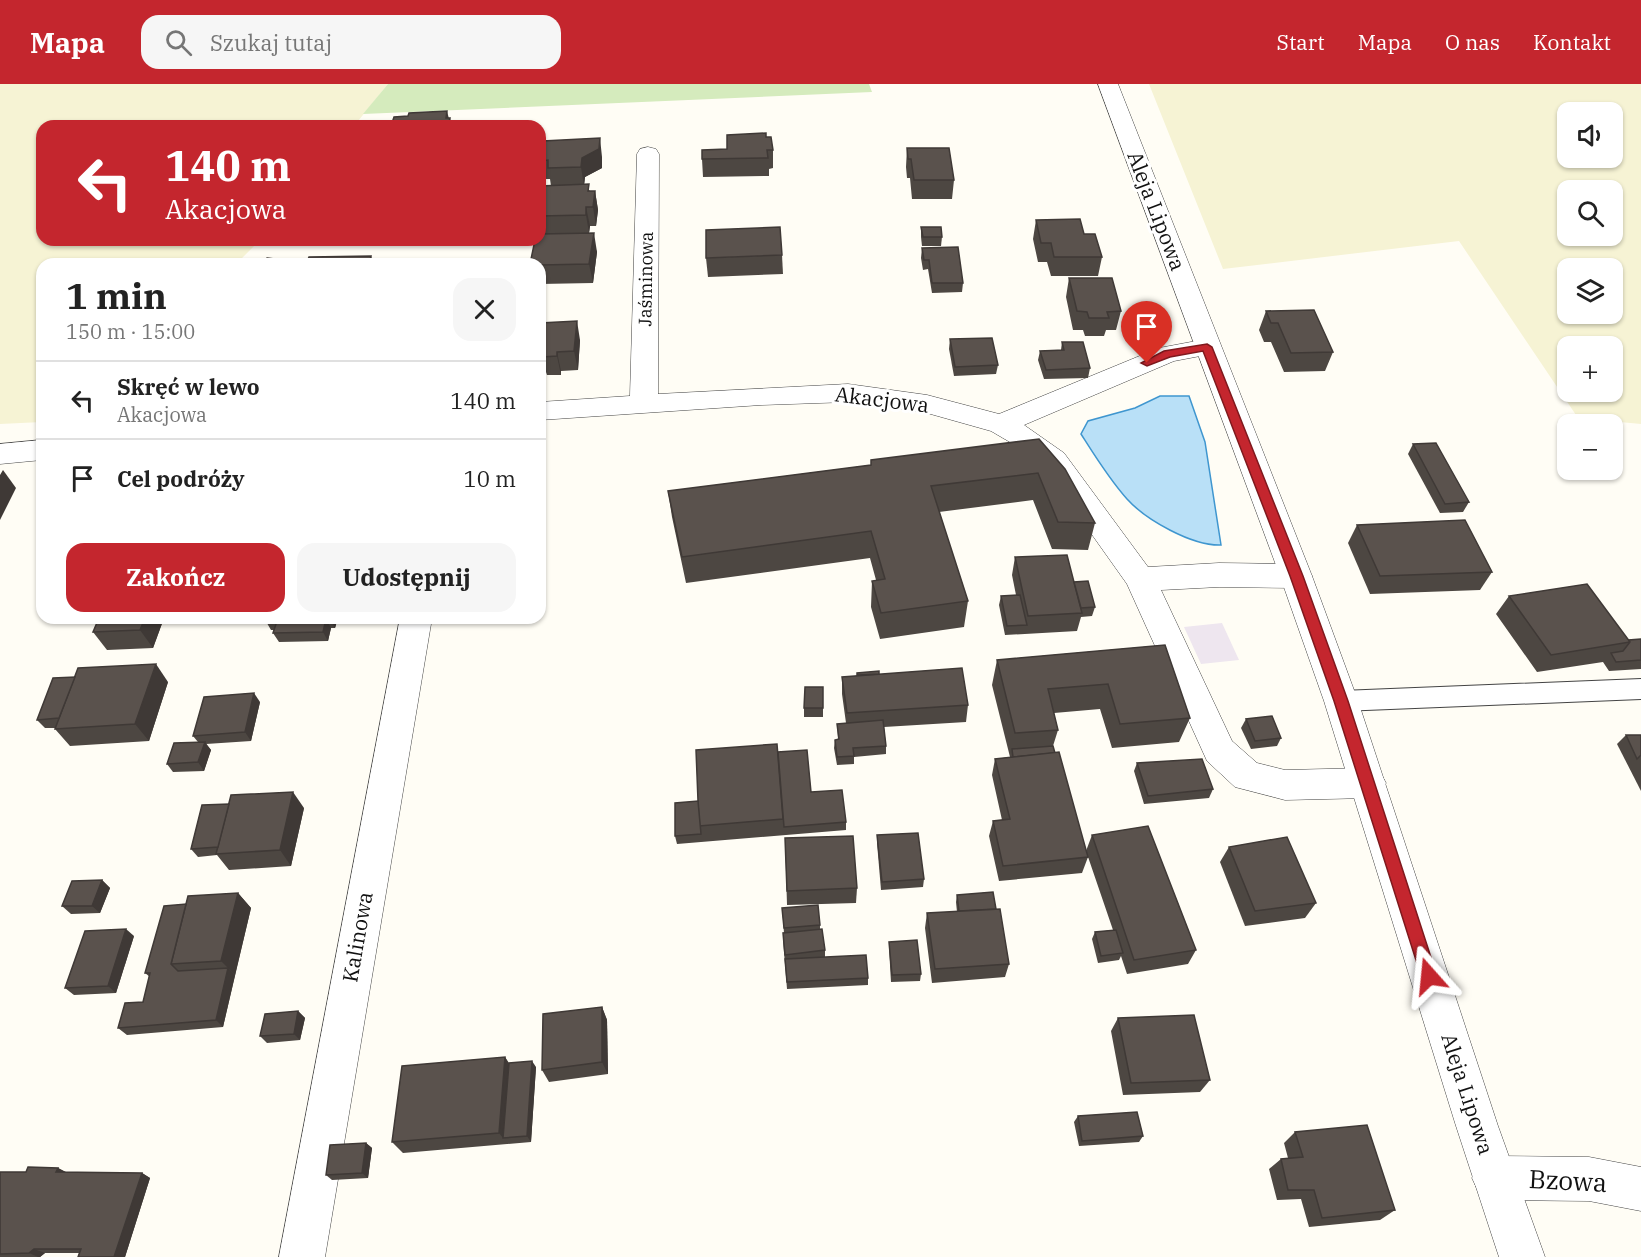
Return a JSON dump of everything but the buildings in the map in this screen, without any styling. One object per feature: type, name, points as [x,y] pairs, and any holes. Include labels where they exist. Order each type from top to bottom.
[{"type":"street","name":"Aleja Lipowa","points":[[1108,84],[1296,576],[1341,701],[1494,1178],[1522,1257]]},
{"type":"street","name":"Jaśminowa","points":[[644,404],[648,154]]},
{"type":"street","points":[[1002,424],[1168,354],[1207,347]]},
{"type":"street","name":"Akacjowa","points":[[546,411],[848,393],[927,404],[1002,424],[1030,441],[1054,460],[1140,579],[1219,751],[1247,776],[1285,784],[1368,783]]},
{"type":"street","points":[[0,454],[36,451]]},
{"type":"street","points":[[1140,579],[1219,575],[1296,576]]},
{"type":"street","name":"Kalinowa","points":[[302,1257],[415,624]]},
{"type":"street","name":"Bzowa","points":[[1494,1178],[1589,1179],[1641,1189]]},
{"type":"lane","points":[[1341,701],[1641,688]]},
{"type":"shaded area","points":[[0,84],[388,84],[359,120],[36,120],[36,246],[254,246],[242,258],[36,258],[36,422],[0,424]]},
{"type":"shaded area","points":[[1149,84],[1641,84],[1641,424],[1623,422],[1623,414],[1575,414],[1567,402],[1623,402],[1623,336],[1557,336],[1557,387],[1459,241],[1223,269]]},
{"type":"shaded area","points":[[1222,623],[1239,660],[1201,664],[1184,627]]},
{"type":"green space","points":[[388,84],[869,84],[872,92],[363,114]]},
{"type":"water","points":[[1160,396],[1189,396],[1205,442],[1221,545],[1197,541],[1170,530],[1135,507],[1114,484],[1081,434],[1088,421],[1135,408]]},
{"type":"route","points":[[1147,363],[1168,354],[1207,347],[1296,576],[1341,701],[1429,976]]}]
